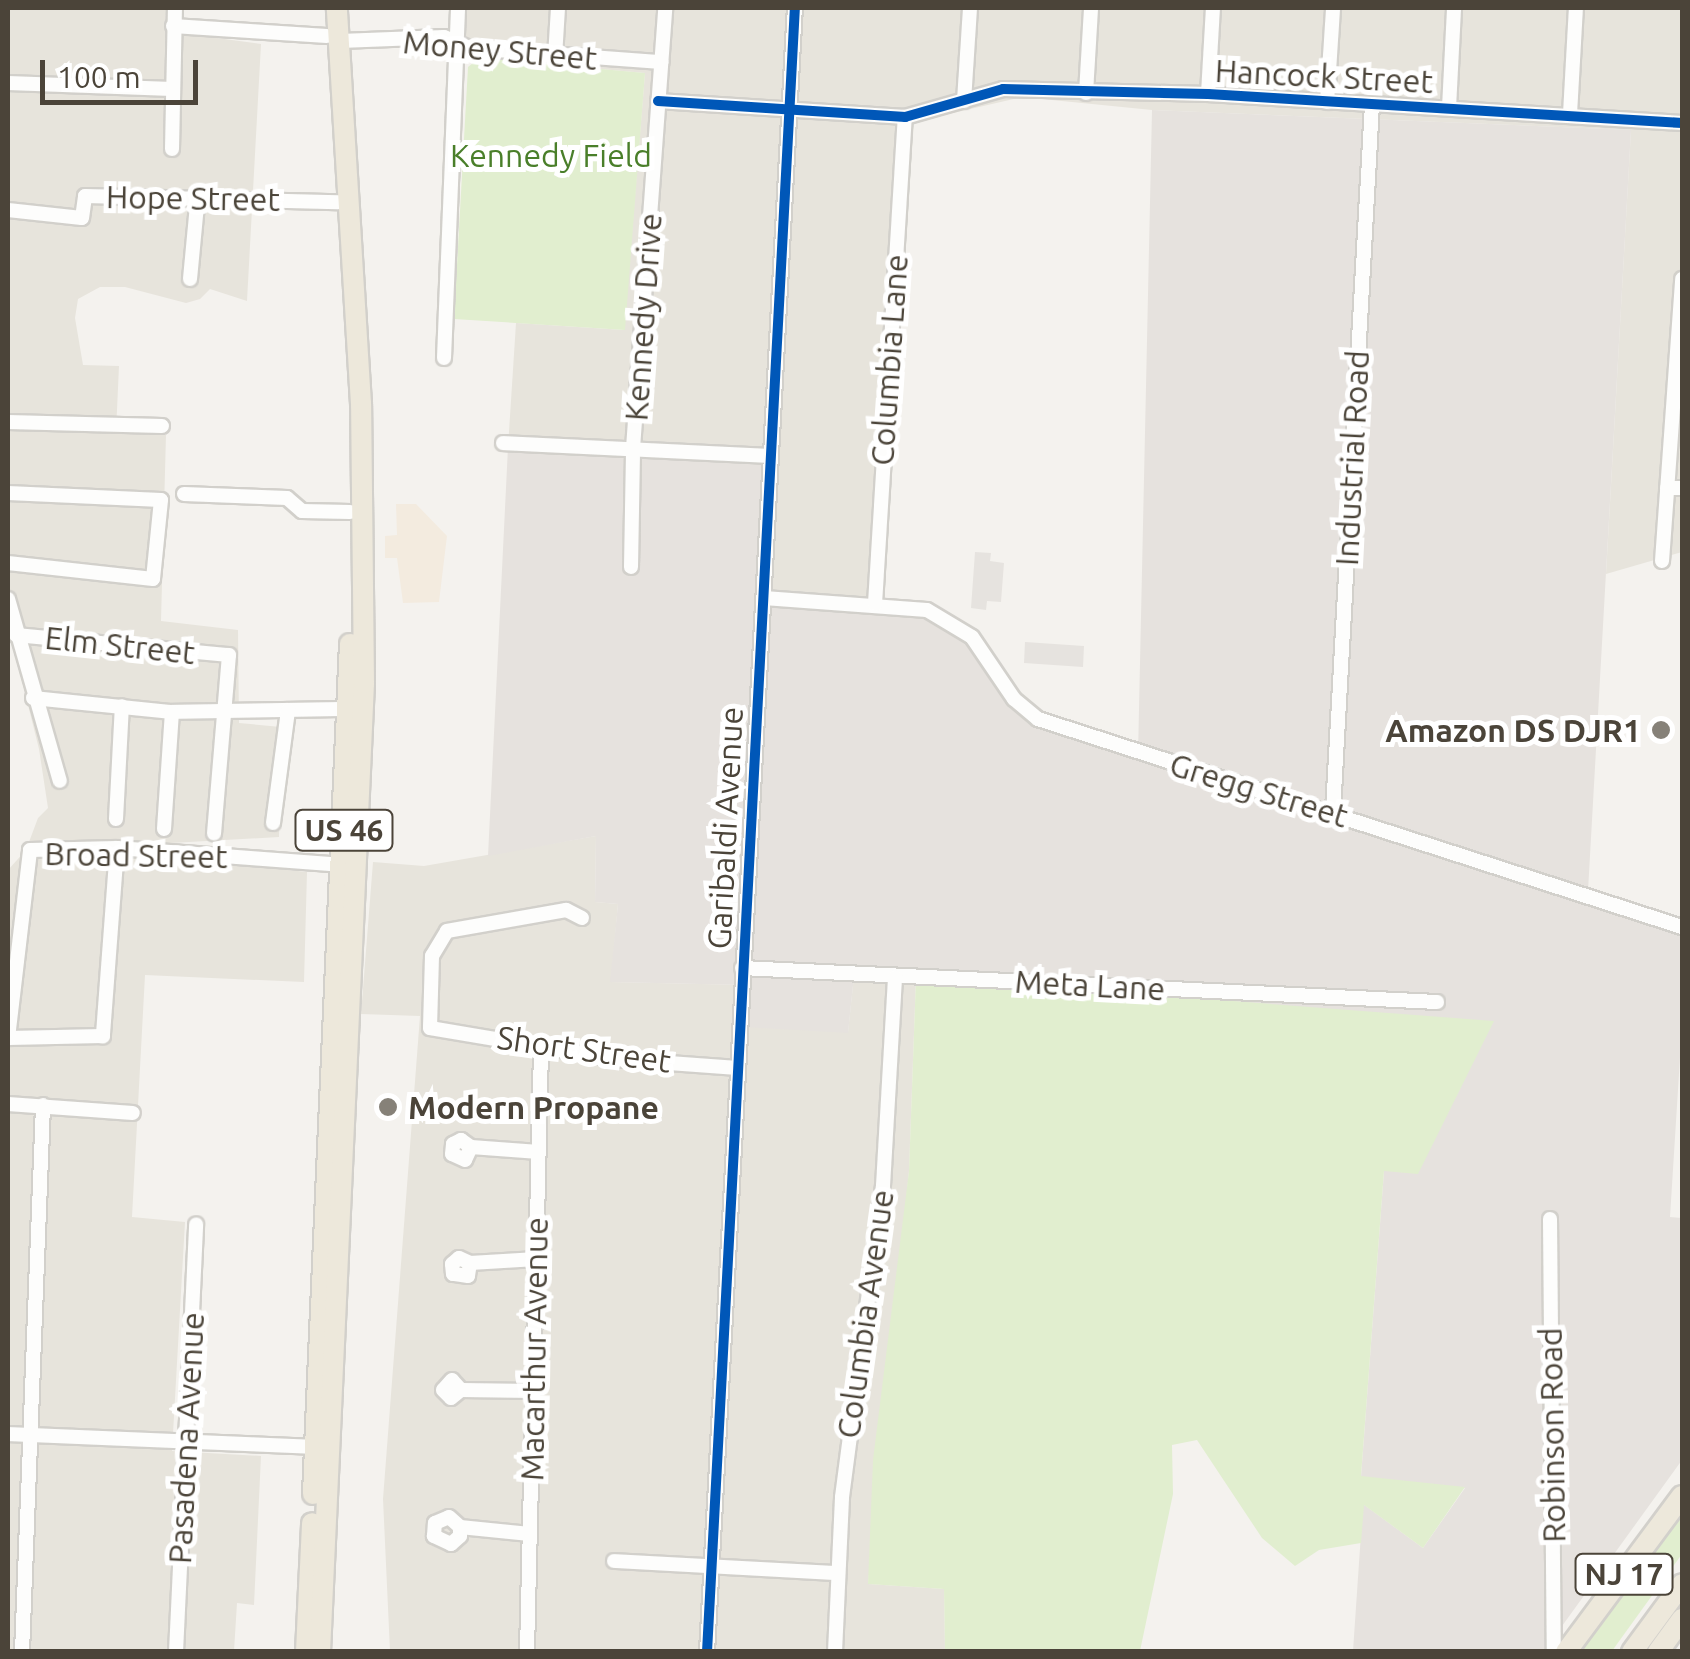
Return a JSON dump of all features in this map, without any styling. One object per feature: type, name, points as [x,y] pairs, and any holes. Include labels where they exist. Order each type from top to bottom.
[{"type":"highway","name":"US 46","points":[[320,1652],[364,652],[361,404],[334,39],[325,8]]},
{"type":"highway","name":"US 46","points":[[306,1652],[349,709],[350,512],[334,39],[338,8]]},
{"type":"highway","name":"NJ 17","points":[[1566,1652],[1682,1496]]},
{"type":"highway","points":[[1632,1652],[1682,1584]]},
{"type":"highway","points":[[1658,1652],[1682,1619]]},
{"type":"street","points":[[172,149],[175,8]]},
{"type":"street","points":[[444,358],[458,8]]},
{"type":"street","points":[[555,57],[558,8]]},
{"type":"street","name":"Kennedy Drive","points":[[632,568],[633,448],[665,8]]},
{"type":"street","name":"Garibaldi Avenue","points":[[707,1652],[795,8]]},
{"type":"street","points":[[964,101],[970,8]]},
{"type":"street","points":[[1086,93],[1091,8]]},
{"type":"street","points":[[1208,94],[1214,8]]},
{"type":"street","points":[[1327,102],[1333,8]]},
{"type":"street","points":[[1450,108],[1454,8]]},
{"type":"street","points":[[1570,114],[1576,8]]},
{"type":"street","name":"Money Street","points":[[174,26],[334,39],[444,38],[457,44],[555,57],[661,62]]},
{"type":"street","points":[[8,83],[172,89]]},
{"type":"street","name":"Hancock Street","points":[[658,102],[905,117],[1003,89],[1208,94],[1682,122]]},
{"type":"street","name":"Industrial Road","points":[[1333,811],[1372,104]]},
{"type":"street","name":"Columbia Lane","points":[[875,604],[905,117]]},
{"type":"street","name":"Hope Street","points":[[8,210],[82,218],[85,196],[338,202]]},
{"type":"street","points":[[190,279],[198,196]]},
{"type":"street","points":[[1662,561],[1675,488],[1682,280]]},
{"type":"street","points":[[8,422],[162,426]]},
{"type":"street","points":[[503,444],[769,456]]},
{"type":"street","points":[[8,493],[161,500],[153,579],[8,562]]},
{"type":"street","points":[[184,494],[287,498],[302,511],[350,512]]},
{"type":"street","name":"Gregg Street","points":[[764,598],[927,610],[957,624],[986,653],[1014,699],[1038,720],[1333,811],[1682,927]]},
{"type":"street","points":[[8,599],[60,782]]},
{"type":"street","name":"Elm Street","points":[[16,634],[229,655],[224,710]]},
{"type":"street","points":[[34,698],[172,712],[349,709]]},
{"type":"street","points":[[116,819],[122,706]]},
{"type":"street","points":[[214,834],[224,710]]},
{"type":"street","points":[[273,823],[288,710]]},
{"type":"street","points":[[164,829],[172,712]]},
{"type":"street","name":"Broad Street","points":[[117,848],[103,1036],[8,1038],[30,850],[117,848],[342,865]]},
{"type":"street","name":"Short Street","points":[[582,918],[566,910],[447,931],[432,956],[430,1028],[614,1059],[738,1068]]},
{"type":"street","name":"Meta Lane","points":[[742,968],[1438,1002]]},
{"type":"street","name":"Columbia Avenue","points":[[835,1652],[846,1462],[883,1186],[895,977]]},
{"type":"street","name":"Macarthur Avenue","points":[[527,1652],[541,1046]]},
{"type":"street","points":[[8,1104],[133,1113]]},
{"type":"street","points":[[22,1652],[42,1105]]},
{"type":"street","points":[[471,1147],[539,1152]]},
{"type":"street","name":"Robinson Road","points":[[1550,1219],[1554,1652]]},
{"type":"street","name":"Pasadena Avenue","points":[[176,1652],[196,1224]]},
{"type":"street","points":[[470,1263],[474,1259],[537,1259]]},
{"type":"street","points":[[461,1390],[533,1391]]},
{"type":"street","points":[[8,1434],[316,1446]]},
{"type":"street","points":[[460,1527],[530,1534]]},
{"type":"street","points":[[614,1560],[837,1573]]},
{"type":"shaded area","points":[[8,8],[166,8],[165,31],[261,44],[247,301],[210,289],[200,299],[186,303],[125,287],[100,287],[78,299],[75,318],[83,365],[119,366],[116,432],[166,435],[161,621],[238,630],[239,723],[281,727],[279,837],[153,844],[153,855],[307,872],[304,982],[145,975],[132,1217],[185,1222],[172,1451],[261,1456],[254,1605],[237,1603],[234,1651],[8,1651],[8,870],[26,850],[38,818],[48,808],[39,749],[8,625]]},
{"type":"shaded area","points":[[462,8],[1682,8],[1682,552],[1606,574],[1631,130],[1152,110],[1022,97],[914,122],[879,609],[765,598],[508,447],[516,323],[624,330],[645,73],[479,58],[461,32]]},
{"type":"shaded area","points":[[1152,110],[1631,130],[1588,891],[1682,922],[1682,1026],[1670,1217],[1682,1218],[1682,1460],[1544,1651],[1353,1651],[1363,1504],[1423,1548],[1465,1488],[1361,1477],[1384,1171],[1493,1022],[854,976],[848,1033],[743,1027],[745,985],[610,982],[618,904],[595,902],[596,836],[488,856],[508,447],[772,455],[766,598],[909,609],[962,635],[1012,702],[1138,755]]},
{"type":"shaded area","points":[[396,504],[416,504],[447,536],[439,602],[403,603],[397,558],[385,558],[385,536],[397,535]]},
{"type":"shaded area","points":[[975,552],[991,553],[990,561],[1004,563],[1001,602],[987,601],[986,610],[971,608]]},
{"type":"shaded area","points":[[1025,642],[1084,646],[1083,667],[1024,663]]},
{"type":"shaded area","points":[[596,836],[595,902],[618,904],[611,982],[746,985],[848,1032],[854,976],[916,977],[909,1171],[868,1584],[944,1589],[945,1651],[390,1651],[383,1499],[420,1016],[361,1014],[373,862],[424,866]]},
{"type":"green space","name":"Kennedy Field","points":[[479,58],[645,73],[625,330],[454,319],[468,67]]},
{"type":"green space","points":[[916,977],[1494,1021],[1418,1174],[1384,1171],[1361,1476],[1465,1487],[1423,1548],[1364,1505],[1361,1543],[1319,1550],[1295,1566],[1262,1538],[1197,1440],[1172,1445],[1173,1494],[1140,1651],[945,1651],[944,1589],[868,1584],[873,1460],[909,1171]]},
{"type":"green space","points":[[1682,1512],[1682,1554],[1612,1651],[1579,1652]]},
{"type":"cycle path","points":[[707,1652],[795,8]]},
{"type":"cycle path","points":[[658,101],[905,117],[1003,89],[1208,94],[1682,123]]},
{"type":"place","name":"Amazon DS DJR1","points":[[1661,730]]},
{"type":"place","name":"Modern Propane","points":[[388,1107]]}]
